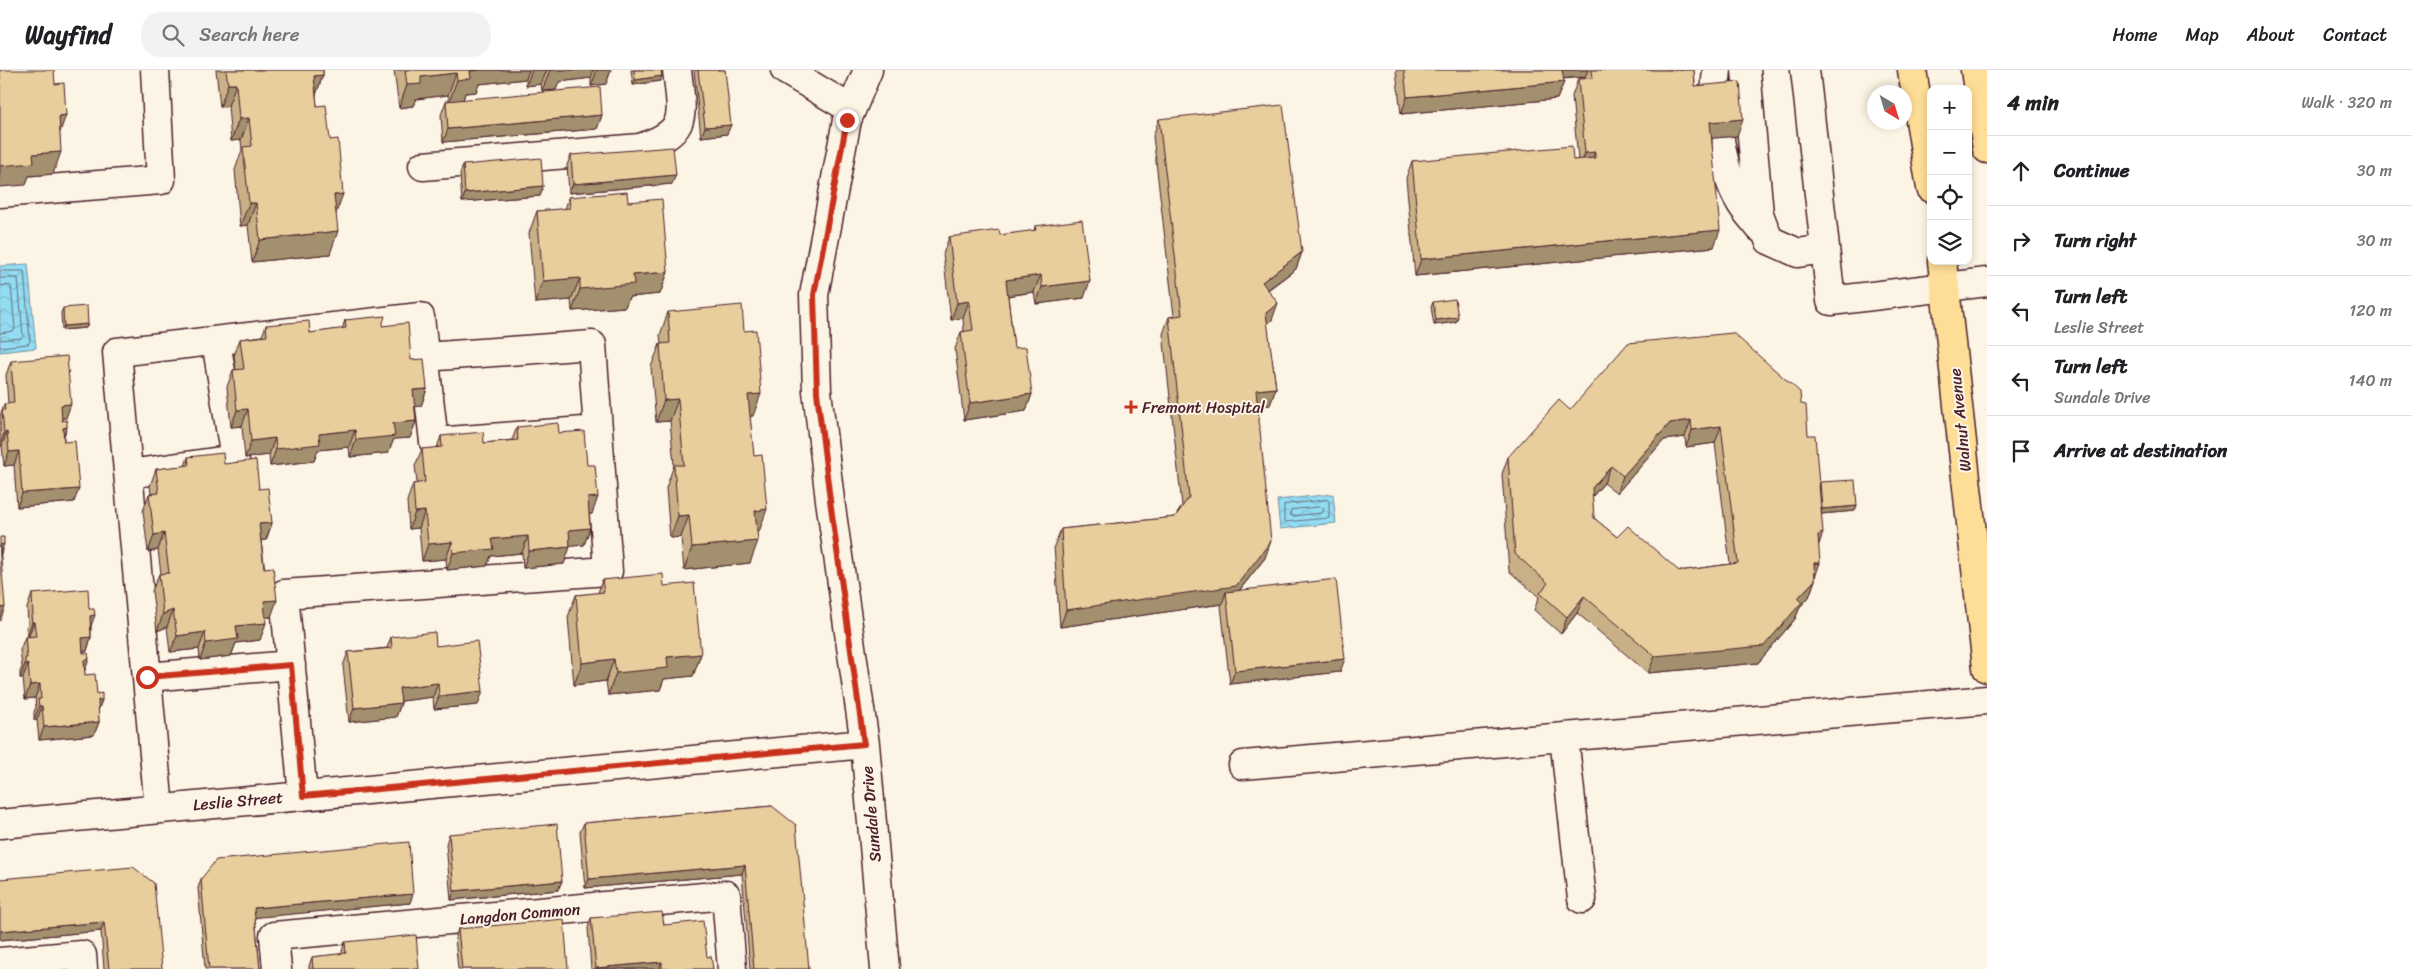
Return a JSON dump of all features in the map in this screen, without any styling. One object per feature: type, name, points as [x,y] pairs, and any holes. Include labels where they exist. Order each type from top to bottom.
[{"type":"main road","points":[[1912,70],[1929,175]]},
{"type":"main road","points":[[1975,70],[1985,123],[1987,149]]},
{"type":"main road","name":"Walnut Avenue","points":[[1943,265],[1987,668]]},
{"type":"street","points":[[0,193],[161,180],[155,70]]},
{"type":"street","points":[[423,166],[640,148],[658,142],[674,129],[682,115],[677,70]]},
{"type":"street","points":[[785,70],[852,109]]},
{"type":"street","name":"Sundale Drive","points":[[868,70],[847,120],[814,295],[817,392],[864,744],[885,969]]},
{"type":"street","points":[[1717,70],[1715,87],[1722,153],[1738,199],[1769,240],[1798,253],[1824,248]]},
{"type":"street","points":[[1746,70],[1758,214],[1769,240]]},
{"type":"street","points":[[1805,70],[1831,301],[1987,282]]},
{"type":"street","points":[[159,809],[118,352],[420,317],[434,442],[598,430]]},
{"type":"street","points":[[128,474],[235,460],[216,341]]},
{"type":"street","points":[[303,796],[284,594],[608,571],[592,345],[424,357]]},
{"type":"street","points":[[147,677],[291,665]]},
{"type":"street","points":[[1243,765],[1987,700]]},
{"type":"street","points":[[1564,737],[1582,899]]},
{"type":"street","name":"Leslie Street","points":[[0,824],[864,744]]},
{"type":"street","name":"Langdon Common","points":[[277,969],[274,936],[726,895],[732,969]]},
{"type":"street","points":[[0,962],[82,955],[83,969]]},
{"type":"water","points":[[28,264],[36,348],[0,352],[0,266]]},
{"type":"water","points":[[1333,494],[1336,523],[1280,529],[1277,500]]},
{"type":"building","points":[[0,70],[54,70],[55,84],[64,83],[66,115],[59,116],[61,152],[33,154],[34,163],[0,166]]},
{"type":"building","points":[[226,70],[323,70],[323,75],[314,76],[317,106],[326,105],[330,140],[338,139],[343,194],[334,195],[338,231],[260,240],[256,203],[249,203],[243,147],[252,146],[249,118],[239,119],[236,84],[228,84]]},
{"type":"building","points":[[405,70],[479,70],[470,71],[471,78],[457,80],[456,73],[421,77],[421,84],[407,85]]},
{"type":"building","points":[[634,70],[661,70],[662,76],[635,80]]},
{"type":"building","points":[[698,70],[725,70],[731,125],[705,127]]},
{"type":"building","points":[[1404,70],[1562,70],[1564,82],[1407,97]]},
{"type":"building","points":[[1592,70],[1694,70],[1695,86],[1740,82],[1743,119],[1710,122],[1720,230],[1421,259],[1412,161],[1572,146],[1573,160],[1595,158],[1595,152],[1585,153],[1578,79],[1593,78]]},
{"type":"building","points":[[600,87],[602,115],[448,129],[446,101]]},
{"type":"building","points":[[1283,105],[1302,252],[1262,282],[1278,303],[1266,313],[1276,388],[1256,390],[1271,541],[1236,586],[1066,610],[1061,529],[1175,517],[1189,497],[1169,317],[1182,315],[1159,119]]},
{"type":"building","points":[[673,147],[676,175],[573,184],[571,155]]},
{"type":"building","points":[[541,158],[543,186],[465,193],[463,165]]},
{"type":"building","points":[[627,192],[628,202],[662,199],[668,272],[633,275],[634,284],[580,289],[580,278],[543,281],[537,211],[570,208],[569,197]]},
{"type":"building","points":[[1082,220],[1090,281],[1042,287],[1041,275],[1006,280],[1014,348],[1026,347],[1032,394],[970,403],[961,332],[973,330],[969,301],[957,303],[949,237],[999,230],[1000,235],[1036,230],[1035,226]]},
{"type":"building","points":[[1455,299],[1458,317],[1436,320],[1433,302]]},
{"type":"building","points":[[742,305],[744,331],[756,330],[761,394],[748,395],[754,456],[762,455],[767,509],[755,511],[758,541],[692,547],[689,515],[678,516],[674,465],[684,465],[678,399],[664,400],[660,344],[670,343],[668,312]]},
{"type":"building","points":[[87,306],[88,324],[64,326],[63,308]]},
{"type":"building","points":[[385,316],[382,326],[408,323],[411,360],[424,359],[427,389],[413,390],[416,421],[393,423],[395,436],[356,440],[355,430],[319,434],[320,444],[276,449],[275,438],[251,441],[248,409],[237,410],[233,370],[244,369],[240,339],[267,336],[266,325],[309,321],[310,333],[346,328],[345,320]]},
{"type":"building","points":[[1733,333],[1800,392],[1801,404],[1806,405],[1808,435],[1815,435],[1823,533],[1818,535],[1820,563],[1814,563],[1815,580],[1798,598],[1802,602],[1764,646],[1655,656],[1584,596],[1567,617],[1540,593],[1548,583],[1515,554],[1508,457],[1559,400],[1570,410],[1628,343]],"holes":[[[1691,420],[1692,430],[1721,426],[1738,563],[1679,571],[1628,526],[1617,537],[1594,518],[1592,488],[1611,466],[1623,476],[1670,423]]]},
{"type":"building","points":[[67,356],[71,404],[61,405],[62,421],[67,420],[67,427],[63,428],[64,442],[75,441],[79,489],[22,493],[19,451],[9,452],[7,432],[4,433],[2,410],[5,410],[4,404],[14,403],[11,361]]},
{"type":"building","points":[[558,423],[559,433],[584,431],[587,465],[595,465],[598,497],[588,498],[590,528],[569,530],[570,547],[529,551],[528,536],[492,539],[494,549],[453,553],[452,542],[428,544],[425,511],[415,512],[413,484],[425,482],[422,449],[442,447],[441,436],[483,432],[484,443],[518,440],[517,427]]},
{"type":"building","points":[[223,453],[224,464],[256,460],[259,489],[268,488],[272,523],[259,524],[264,568],[273,567],[277,600],[264,601],[266,623],[236,626],[238,639],[206,643],[205,632],[177,636],[173,610],[163,614],[159,574],[169,573],[164,533],[154,535],[149,494],[159,493],[156,469],[189,465],[188,457]]},
{"type":"building","points":[[1855,480],[1857,506],[1822,509],[1820,482]]},
{"type":"building","points":[[0,537],[4,537],[4,544],[0,545]]},
{"type":"building","points":[[0,546],[5,607],[0,608]]},
{"type":"building","points":[[663,574],[664,586],[694,583],[701,654],[667,657],[668,668],[616,673],[614,659],[582,663],[576,595],[604,592],[602,580]]},
{"type":"building","points":[[1336,579],[1345,659],[1235,671],[1226,592]]},
{"type":"building","points":[[88,589],[89,609],[94,609],[95,615],[90,616],[91,637],[82,638],[83,653],[88,653],[89,659],[84,660],[85,675],[95,674],[97,694],[102,693],[102,700],[98,700],[99,722],[44,727],[42,706],[39,706],[38,699],[41,699],[40,684],[30,685],[28,664],[25,664],[25,658],[27,658],[25,637],[36,636],[31,615],[33,615],[32,594]]},
{"type":"building","points":[[435,632],[436,646],[477,641],[483,691],[439,696],[438,683],[399,688],[401,703],[354,708],[348,652],[392,648],[391,637]]},
{"type":"building","points":[[772,806],[796,825],[809,969],[754,969],[745,865],[589,879],[584,823]]},
{"type":"building","points":[[557,824],[562,881],[454,891],[449,834]]},
{"type":"building","points":[[409,842],[413,894],[254,908],[260,969],[209,969],[201,879],[216,860]]},
{"type":"building","points":[[133,867],[154,883],[162,969],[109,969],[104,922],[0,931],[0,879]]},
{"type":"building","points":[[662,912],[664,925],[703,921],[707,957],[711,956],[713,969],[662,969],[662,962],[596,968],[591,918]]},
{"type":"building","points":[[564,919],[568,969],[462,969],[458,929]]},
{"type":"building","points":[[416,935],[419,969],[313,969],[312,957],[346,953],[345,942]]},
{"type":"place","name":"Fremont Hospital","points":[[1131,407]]},
{"type":"route","points":[[147,677],[291,665],[303,796],[864,744],[817,392],[814,295],[847,120]]}]
